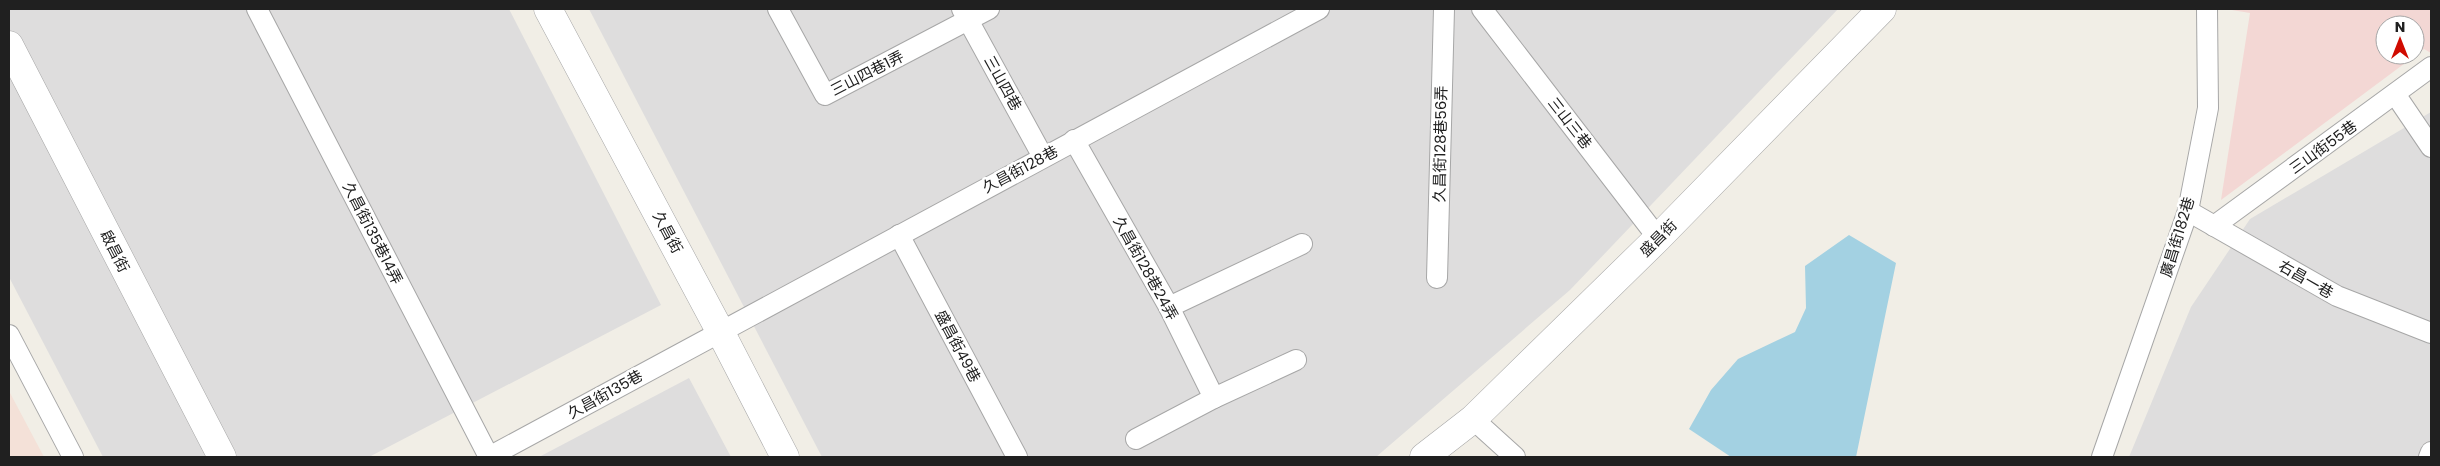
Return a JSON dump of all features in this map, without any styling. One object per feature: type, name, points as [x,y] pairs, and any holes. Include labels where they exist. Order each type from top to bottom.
[{"type":"street","name":"久昌街","points":[[548,9],[720,330],[785,457]]},
{"type":"street","name":"盛昌街","points":[[1424,457],[1473,419],[1658,238],[1882,9]]},
{"type":"street","name":"啟昌街","points":[[9,45],[222,457]]},
{"type":"lane","name":"久昌街135巷14弄","points":[[257,9],[489,457]]},
{"type":"lane","name":"三山四巷1弄","points":[[778,9],[825,95],[965,14]]},
{"type":"lane","points":[[965,14],[988,9]]},
{"type":"lane","name":"久昌街128巷","points":[[720,330],[1319,9]]},
{"type":"lane","name":"久昌街128巷56弄","points":[[1437,278],[1444,9]]},
{"type":"lane","name":"三山三巷","points":[[1482,9],[1658,238]]},
{"type":"lane","name":"廣昌街182巷","points":[[2102,457],[2188,211],[2208,108],[2207,9]]},
{"type":"lane","name":"三山四巷","points":[[965,14],[1043,157]]},
{"type":"lane","name":"三山街55巷","points":[[2214,226],[2431,67]]},
{"type":"lane","points":[[2395,94],[2431,147]]},
{"type":"lane","name":"久昌街128巷24弄","points":[[1074,140],[1169,307],[1214,398]]},
{"type":"lane","name":"右昌一巷","points":[[2188,211],[2337,296],[2431,333]]},
{"type":"lane","name":"盛昌街49巷","points":[[899,234],[1017,457]]},
{"type":"lane","points":[[1169,307],[1302,244]]},
{"type":"lane","name":"久昌街135巷","points":[[489,457],[720,330]]},
{"type":"lane","points":[[9,335],[73,457]]},
{"type":"lane","points":[[1136,439],[1214,398],[1296,360]]},
{"type":"lane","points":[[1473,419],[1515,457]]},
{"type":"lane","points":[[2429,457],[2431,452]]},
{"type":"shaded area","points":[[9,9],[509,9],[661,305],[369,457],[103,457],[9,277]]},
{"type":"shaded area","points":[[589,9],[1838,9],[1570,290],[1376,457],[822,457]]},
{"type":"shaded area","points":[[2226,9],[2431,9],[2431,53],[2425,50],[2425,15],[2375,15],[2375,65],[2402,65],[2221,200],[2250,13]]},
{"type":"shaded area","points":[[2431,112],[2431,457],[2129,457],[2191,307],[2250,219]]},
{"type":"shaded area","points":[[689,378],[731,457],[539,457]]},
{"type":"shaded area","points":[[9,391],[44,457],[9,457]]},
{"type":"water","points":[[1849,235],[1896,263],[1856,457],[1731,457],[1689,429],[1711,390],[1738,359],[1795,332],[1806,308],[1805,266]]}]
